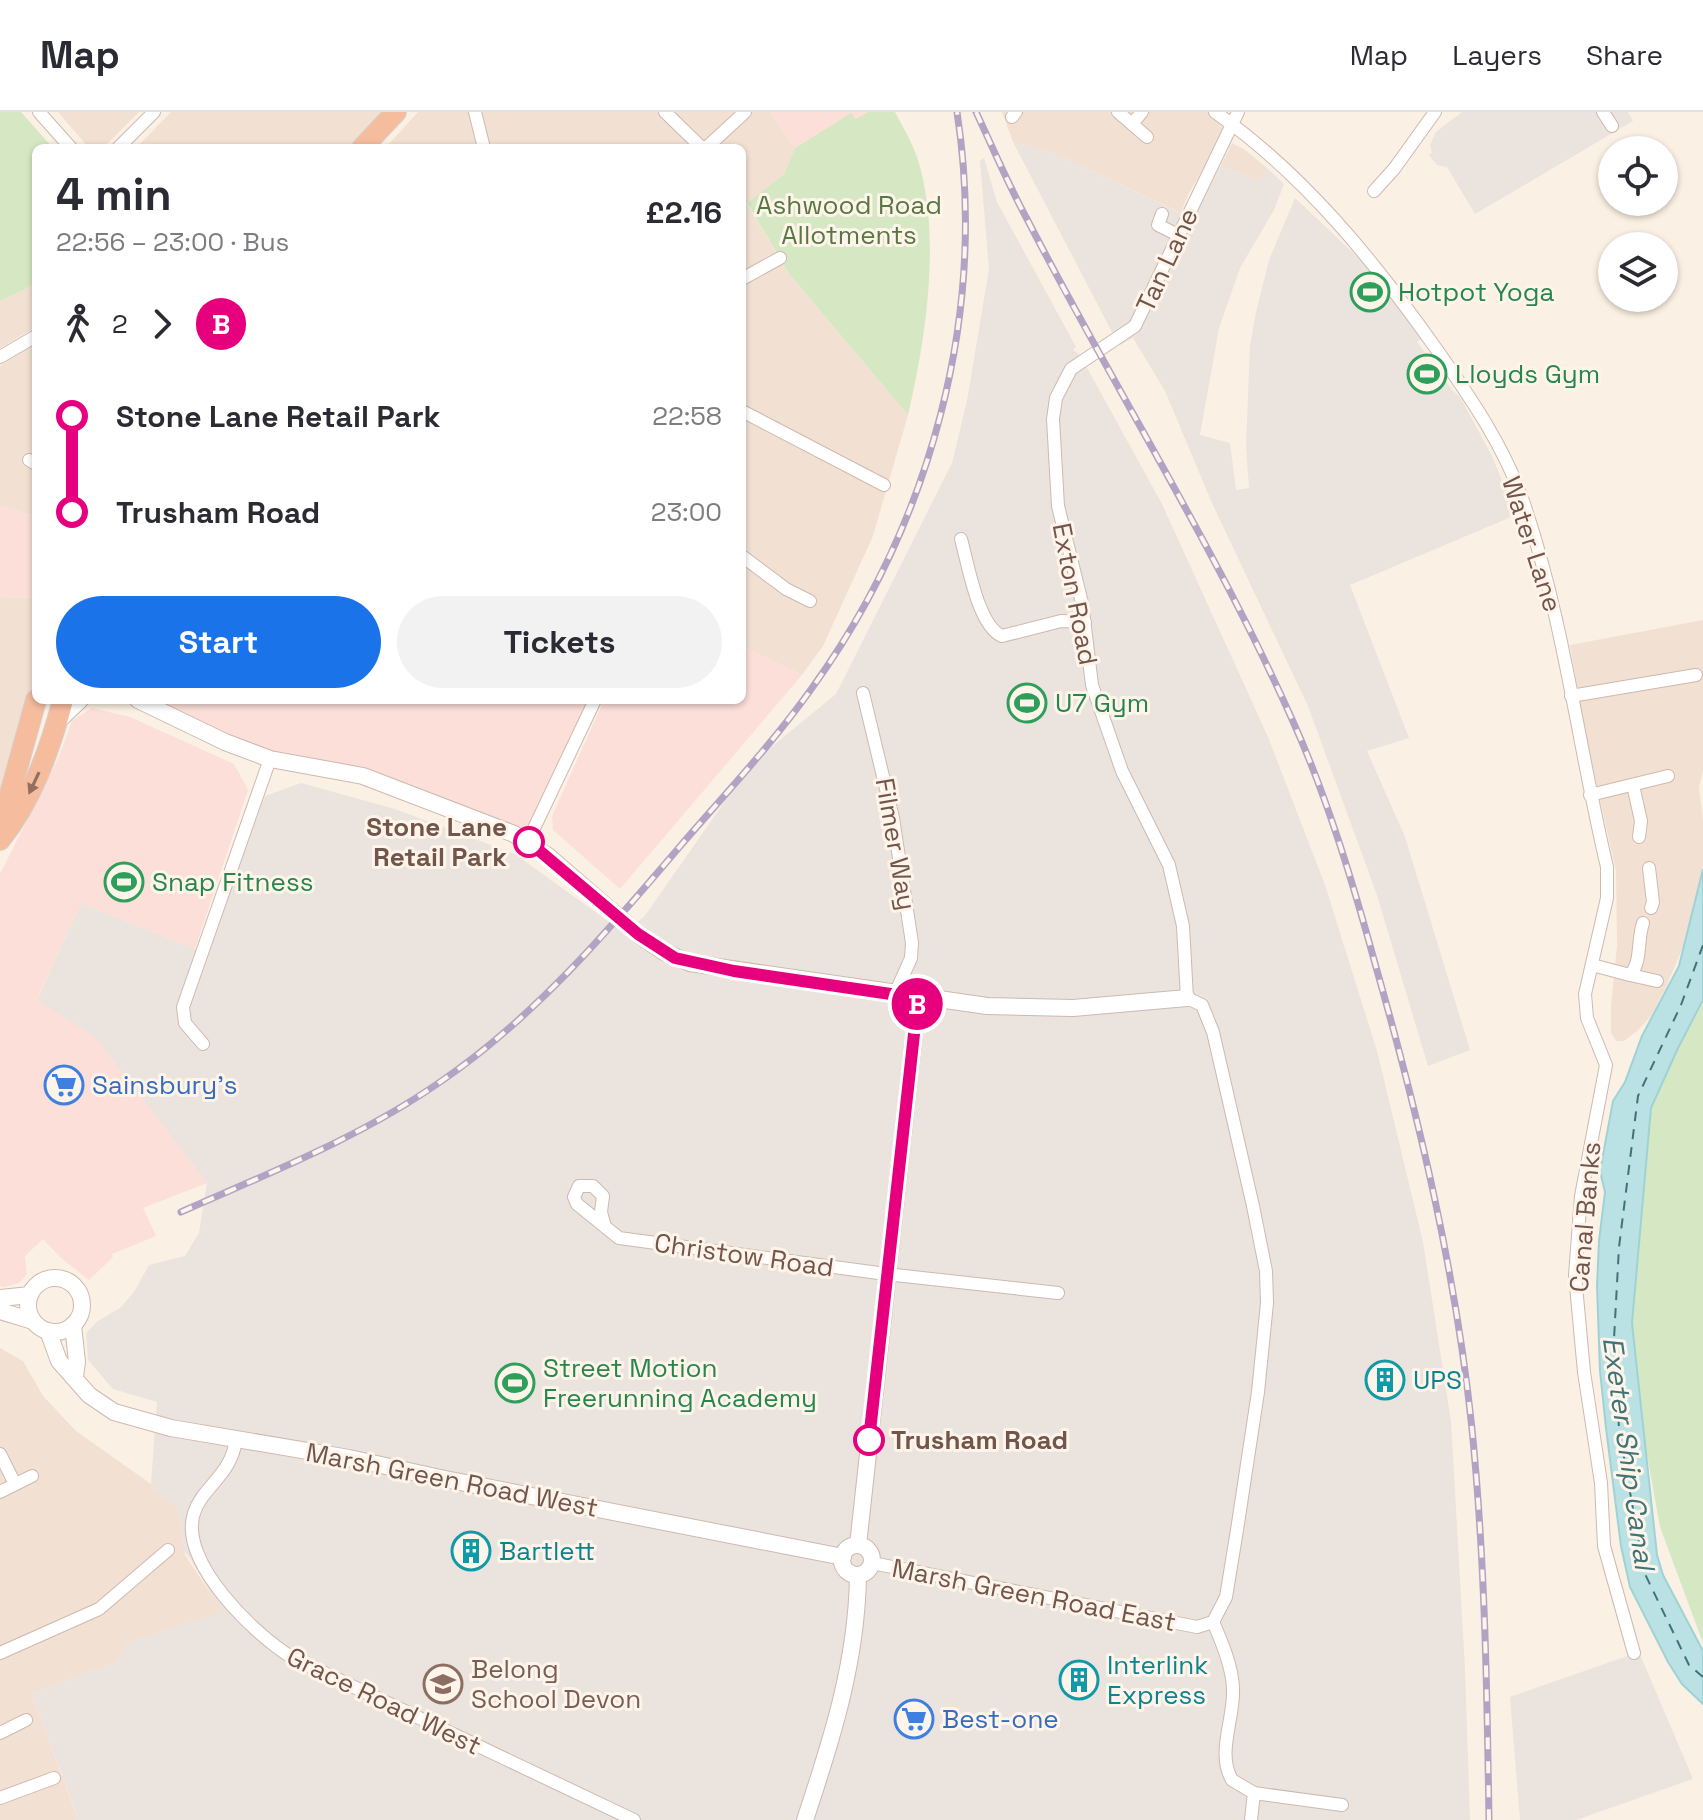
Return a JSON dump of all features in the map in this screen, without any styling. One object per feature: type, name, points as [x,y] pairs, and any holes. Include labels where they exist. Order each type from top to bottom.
[{"type":"highway","points":[[366,144],[396,112]]},
{"type":"highway","points":[[0,840],[16,819],[48,752],[62,704]]},
{"type":"highway","points":[[0,830],[37,705]]},
{"type":"street","points":[[39,112],[67,144]]},
{"type":"street","points":[[122,144],[154,112]]},
{"type":"street","points":[[475,112],[483,144]]},
{"type":"street","points":[[665,112],[698,144]]},
{"type":"street","points":[[710,144],[745,112]]},
{"type":"street","points":[[1118,112],[1147,137]]},
{"type":"street","points":[[1132,124],[1142,112]]},
{"type":"street","name":"Water Lane","points":[[1215,112],[1236,118],[1363,252],[1480,411],[1523,499],[1553,602],[1607,867],[1607,898],[1585,994],[1587,1018],[1606,1065]]},
{"type":"street","points":[[1374,191],[1435,112]]},
{"type":"street","points":[[1603,112],[1612,126]]},
{"type":"street","name":"Tan Lane","points":[[1071,369],[1135,326],[1236,118]]},
{"type":"street","points":[[1162,214],[1158,225],[1178,235]]},
{"type":"street","points":[[746,277],[780,258]]},
{"type":"street","points":[[0,357],[32,338]]},
{"type":"street","name":"Exton Road","points":[[1071,369],[1056,398],[1053,419],[1058,506],[1085,622],[1092,685],[1135,800],[1169,865],[1183,926],[1187,998]]},
{"type":"street","points":[[746,413],[884,485]]},
{"type":"street","points":[[961,539],[984,618],[994,633],[1002,636],[1061,621],[1085,622]]},
{"type":"street","points":[[746,559],[786,589],[810,601]]},
{"type":"street","points":[[1571,696],[1696,675]]},
{"type":"street","name":"Filmer Way","points":[[863,693],[893,818],[912,943],[911,958],[895,994]]},
{"type":"street","points":[[57,721],[76,704]]},
{"type":"street","points":[[146,704],[225,742],[270,759],[363,776],[528,841],[638,934],[675,958],[734,971],[987,1006],[1073,1008],[1187,998],[1202,1005],[1213,1032],[1253,1206],[1266,1282],[1267,1322],[1242,1502],[1226,1597],[1213,1622],[1233,1685],[1226,1747],[1227,1769],[1232,1780],[1254,1793],[1342,1805]]},
{"type":"street","points":[[528,841],[593,704]]},
{"type":"street","points":[[203,1044],[185,1023],[183,1007],[270,759]]},
{"type":"street","points":[[1590,795],[1668,776]]},
{"type":"street","points":[[1633,785],[1641,821],[1639,837]]},
{"type":"street","points":[[1649,868],[1651,908]]},
{"type":"street","points":[[1630,975],[1638,963],[1639,934],[1643,923]]},
{"type":"street","points":[[1592,965],[1657,981]]},
{"type":"street","points":[[858,1545],[918,998]]},
{"type":"street","name":"Canal Banks","points":[[1606,1065],[1581,1196],[1575,1275],[1584,1372],[1601,1483],[1604,1546],[1634,1653]]},
{"type":"street","name":"Christow Road","points":[[605,1227],[619,1238],[886,1274],[1058,1293]]},
{"type":"street","points":[[0,1311],[57,1332],[73,1325],[80,1316],[82,1302],[79,1292],[62,1279],[47,1279],[38,1284],[30,1295],[28,1308],[33,1321]]},
{"type":"street","points":[[0,1298],[30,1295]]},
{"type":"street","points":[[73,1325],[77,1362],[75,1376]]},
{"type":"street","name":"Marsh Green Road West","points":[[48,1331],[59,1361],[89,1395],[114,1412],[171,1428],[349,1458],[843,1557]]},
{"type":"street","name":"Grace Road West","points":[[236,1439],[228,1464],[197,1505],[193,1520],[194,1537],[201,1558],[213,1580],[241,1617],[272,1646],[293,1658],[610,1815],[634,1820]]},
{"type":"street","points":[[0,1454],[15,1484]]},
{"type":"street","points":[[0,1492],[32,1476]]},
{"type":"street","points":[[858,1545],[869,1551],[872,1563],[868,1570],[858,1575],[845,1570],[843,1557],[850,1547],[858,1545]]},
{"type":"street","points":[[0,1653],[99,1609],[168,1550]]},
{"type":"street","name":"Marsh Green Road East","points":[[872,1563],[1197,1627],[1213,1622]]},
{"type":"street","points":[[805,1820],[840,1708],[858,1601],[858,1575]]},
{"type":"street","points":[[0,1733],[26,1720]]},
{"type":"street","points":[[0,1798],[54,1778]]},
{"type":"street","points":[[1251,1820],[1254,1793]]},
{"type":"shaded area","points":[[58,112],[139,112],[107,144],[86,144]]},
{"type":"shaded area","points":[[171,112],[389,112],[359,144],[140,144]]},
{"type":"shaded area","points":[[418,112],[770,112],[795,148],[784,174],[747,204],[790,275],[908,415],[873,536],[823,646],[802,675],[746,648],[746,144],[389,144]]},
{"type":"shaded area","points":[[770,112],[868,112],[854,119],[850,114],[795,148]]},
{"type":"shaded area","points":[[1002,112],[1207,112],[1226,130],[1188,195],[1181,213],[1053,153],[1013,142]]},
{"type":"shaded area","points":[[1462,112],[1628,112],[1633,121],[1608,136],[1598,136],[1598,142],[1475,214],[1447,167],[1437,165],[1429,155],[1436,132]]},
{"type":"shaded area","points":[[1013,142],[1053,153],[1193,219],[1221,165],[1259,182],[1267,168],[1284,184],[1274,210],[1240,268],[1219,328],[1200,435],[1230,443],[1236,490],[1249,488],[1246,446],[1250,346],[1256,312],[1269,260],[1295,198],[1364,263],[1422,338],[1417,342],[1460,397],[1492,456],[1516,515],[1350,585],[1409,738],[1367,751],[1405,837],[1470,1050],[1428,1066],[1377,895],[1308,706],[1212,503],[1165,391],[1133,338],[1120,345],[1114,336]]},
{"type":"shaded area","points":[[1232,143],[1267,168],[1259,182],[1221,165]]},
{"type":"shaded area","points":[[984,158],[997,202],[1076,347],[1073,350],[1080,355],[1162,504],[1268,737],[1325,885],[1377,1051],[1423,1242],[1451,1421],[1470,1820],[75,1820],[78,1818],[31,1693],[115,1663],[128,1643],[222,1612],[184,1551],[178,1509],[151,1484],[157,1402],[113,1389],[88,1360],[86,1333],[98,1321],[120,1308],[134,1292],[149,1265],[185,1256],[199,1233],[207,1183],[94,1036],[37,1000],[81,903],[207,954],[265,796],[301,783],[395,809],[515,854],[623,932],[644,917],[730,794],[763,754],[836,694],[952,463],[967,401],[989,269],[980,161]]},
{"type":"shaded area","points":[[32,284],[32,329],[0,348],[0,301]]},
{"type":"shaded area","points":[[32,346],[32,515],[0,506],[0,366]]},
{"type":"shaded area","points":[[0,506],[32,515],[32,598],[0,597]]},
{"type":"shaded area","points":[[0,597],[32,598],[32,700],[0,816]]},
{"type":"shaded area","points":[[1703,620],[1703,770],[1699,787],[1703,865],[1684,945],[1664,991],[1651,1016],[1637,1031],[1624,1041],[1616,1041],[1611,1033],[1611,1005],[1617,946],[1616,871],[1586,738],[1570,645]]},
{"type":"shaded area","points":[[746,648],[802,675],[620,889],[553,830],[552,816],[602,704],[746,704]]},
{"type":"shaded area","name":"Stone Lane Retail Park","points":[[164,704],[590,704],[527,837],[271,753]]},
{"type":"shaded area","points":[[92,708],[130,717],[234,764],[248,790],[195,949],[81,903],[37,999],[94,1036],[207,1183],[143,1208],[156,1236],[112,1254],[113,1257],[89,1280],[43,1239],[25,1256],[27,1274],[19,1283],[4,1287],[0,1286],[0,874],[58,759],[72,721]]},
{"type":"shaded area","points":[[0,1348],[23,1361],[43,1396],[76,1431],[151,1484],[178,1509],[185,1555],[223,1612],[128,1643],[115,1663],[31,1693],[78,1819],[75,1820],[0,1820]]},
{"type":"shaded area","points":[[1639,1652],[1693,1779],[1576,1820],[1520,1820],[1510,1697]]},
{"type":"green space","points":[[0,112],[21,112],[49,144],[32,144],[32,284],[0,301]]},
{"type":"green space","name":"Ashwood Road Allotments","points":[[868,112],[895,112],[915,151],[925,187],[929,219],[929,286],[921,353],[908,415],[790,275],[747,203],[784,174],[795,148],[851,113],[855,119]]},
{"type":"green space","points":[[1703,1003],[1703,1643],[1660,1527],[1627,1344],[1630,1261],[1652,1104]]},
{"type":"water","name":"Exeter Ship Canal","points":[[1703,869],[1703,1000],[1651,1108],[1632,1323],[1657,1555],[1663,1575],[1703,1651],[1703,1704],[1682,1684],[1668,1662],[1630,1587],[1621,1546],[1606,1428],[1597,1286],[1605,1192],[1600,1171],[1613,1101],[1625,1082],[1642,1036],[1679,966]]},
{"type":"ferry route","points":[[1703,945],[1681,1005],[1638,1096],[1619,1247],[1614,1339],[1619,1429],[1644,1572],[1689,1665],[1703,1677]]},
{"type":"railway","points":[[181,1212],[314,1153],[379,1120],[440,1082],[507,1030],[569,971],[627,908],[765,748],[812,688],[854,624],[889,557],[918,487],[941,414],[956,340],[964,264],[965,188],[957,112]]},
{"type":"railway","points":[[976,112],[1020,206],[1261,653],[1316,778],[1358,904],[1421,1138],[1446,1254],[1465,1371],[1483,1576],[1489,1820]]},
{"type":"bus line","name":"B","points":[[529,842],[638,934],[675,958],[734,971],[918,998],[869,1440]]},
{"type":"place","name":"Hotpot Yoga","points":[[1370,292]]},
{"type":"place","name":"Lloyds Gym","points":[[1427,374]]},
{"type":"place","name":"U7 Gym","points":[[1027,703]]},
{"type":"place","name":"Stone Lane Retail Park","points":[[529,842]]},
{"type":"place","name":"Snap Fitness","points":[[124,882]]},
{"type":"place","name":"Sainsbury's","points":[[64,1085]]},
{"type":"place","name":"UPS","points":[[1385,1380]]},
{"type":"place","name":"Street Motion Freerunning Academy","points":[[515,1383]]},
{"type":"place","name":"Trusham Road","points":[[869,1440]]},
{"type":"place","name":"Bartlett","points":[[471,1551]]},
{"type":"place","name":"Interlink Express","points":[[1079,1680]]},
{"type":"place","name":"Belong School Devon","points":[[443,1684]]},
{"type":"place","name":"Best-one","points":[[914,1719]]}]
